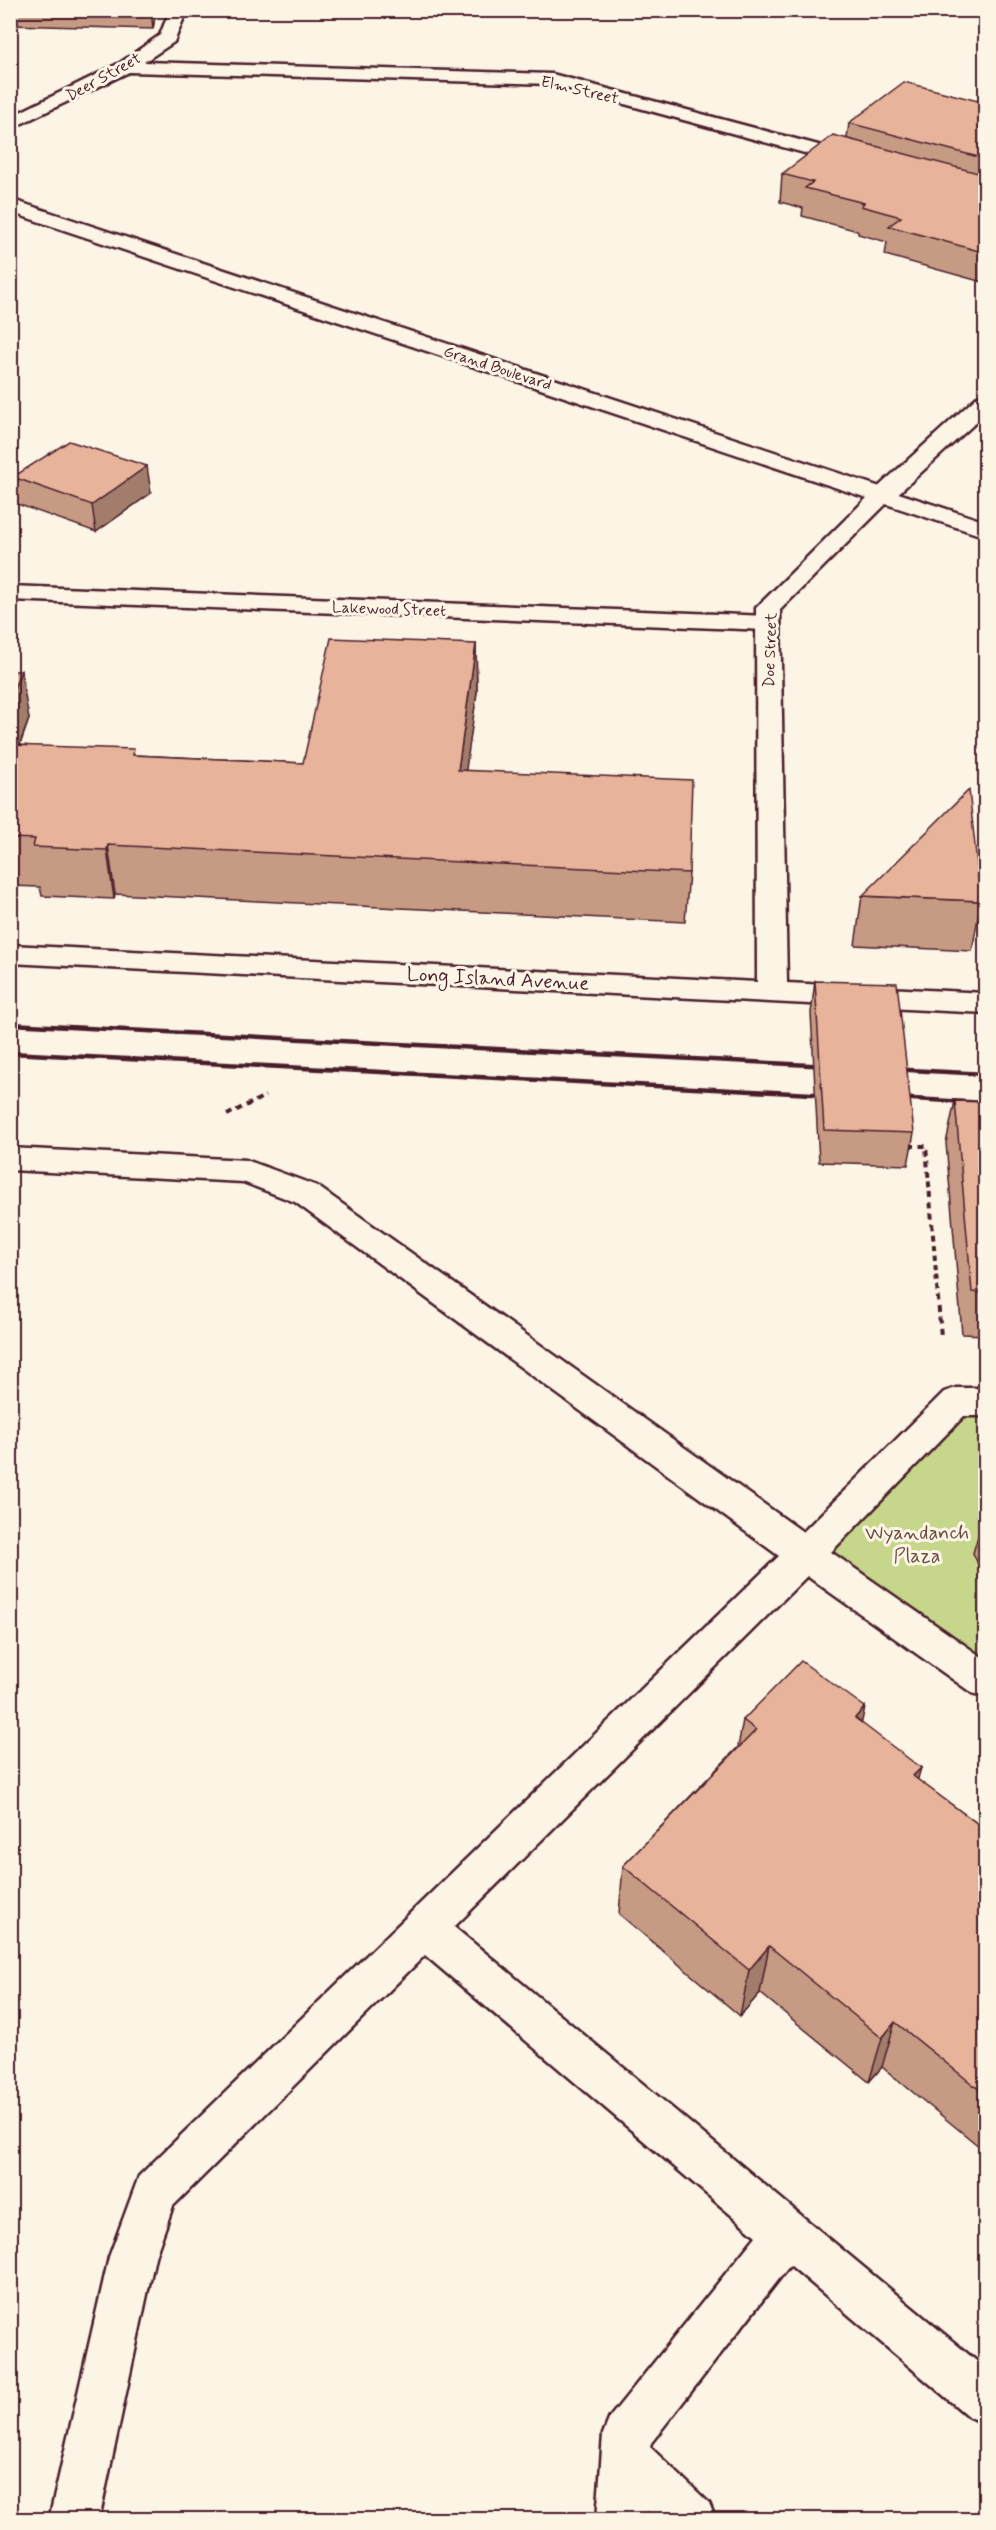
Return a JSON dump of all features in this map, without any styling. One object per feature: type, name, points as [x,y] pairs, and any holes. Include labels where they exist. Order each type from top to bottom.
[{"type":"street","name":"Deer Street","points":[[10,124],[126,67],[168,38],[179,10]]},
{"type":"street","name":"Elm Street","points":[[126,67],[552,80],[871,165]]},
{"type":"street","name":"Grand Boulevard","points":[[10,205],[986,530]]},
{"type":"street","name":"Doe Street","points":[[772,992],[768,608],[883,495],[986,401]]},
{"type":"street","name":"Lakewood Street","points":[[10,592],[768,623]]},
{"type":"street","name":"Long Island Avenue","points":[[10,954],[986,1003]]},
{"type":"street","points":[[10,1159],[246,1171],[306,1194],[805,1554],[986,1681]]},
{"type":"street","points":[[74,2520],[132,2257],[155,2192],[805,1554],[956,1402],[986,1402]]},
{"type":"street","points":[[424,1928],[986,2400]]},
{"type":"street","points":[[622,2520],[627,2434],[787,2233]]},
{"type":"street","points":[[626,2457],[692,2520]]},
{"type":"path","points":[[226,1115],[265,1096]]},
{"type":"path","points":[[906,1146],[926,1146],[941,1337]]},
{"type":"green space","name":"Wyandanch Plaza","points":[[958,1405],[985,1405],[985,1677],[811,1552]]},
{"type":"building","points":[[904,82],[986,103],[986,159],[849,123]]},
{"type":"building","points":[[833,135],[986,175],[986,253],[889,226],[901,217],[861,206],[864,203],[805,188],[813,182],[782,174]]},
{"type":"building","points":[[69,441],[147,466],[92,505],[13,477]]},
{"type":"building","points":[[331,638],[476,644],[458,770],[692,780],[689,873],[108,845],[107,850],[33,847],[35,839],[10,838],[10,745],[134,749],[133,755],[303,763]]},
{"type":"building","points":[[10,671],[21,671],[10,698]]},
{"type":"building","points":[[969,790],[981,901],[862,896]]},
{"type":"building","points":[[815,981],[897,983],[914,1133],[824,1130]]},
{"type":"building","points":[[955,1101],[986,1102],[986,1293],[972,1292]]},
{"type":"building","points":[[986,1535],[986,1555],[978,1536]]},
{"type":"building","points":[[801,1661],[865,1707],[855,1718],[921,1768],[913,1776],[986,1830],[986,2095],[895,2022],[882,2038],[769,1946],[749,1970],[623,1866],[756,1730],[743,1720]]},
{"type":"railway","points":[[10,1024],[830,1066]]},
{"type":"railway","points":[[10,1053],[831,1095]]},
{"type":"railway","points":[[890,1069],[986,1074]]},
{"type":"railway","points":[[894,1098],[986,1103]]}]
